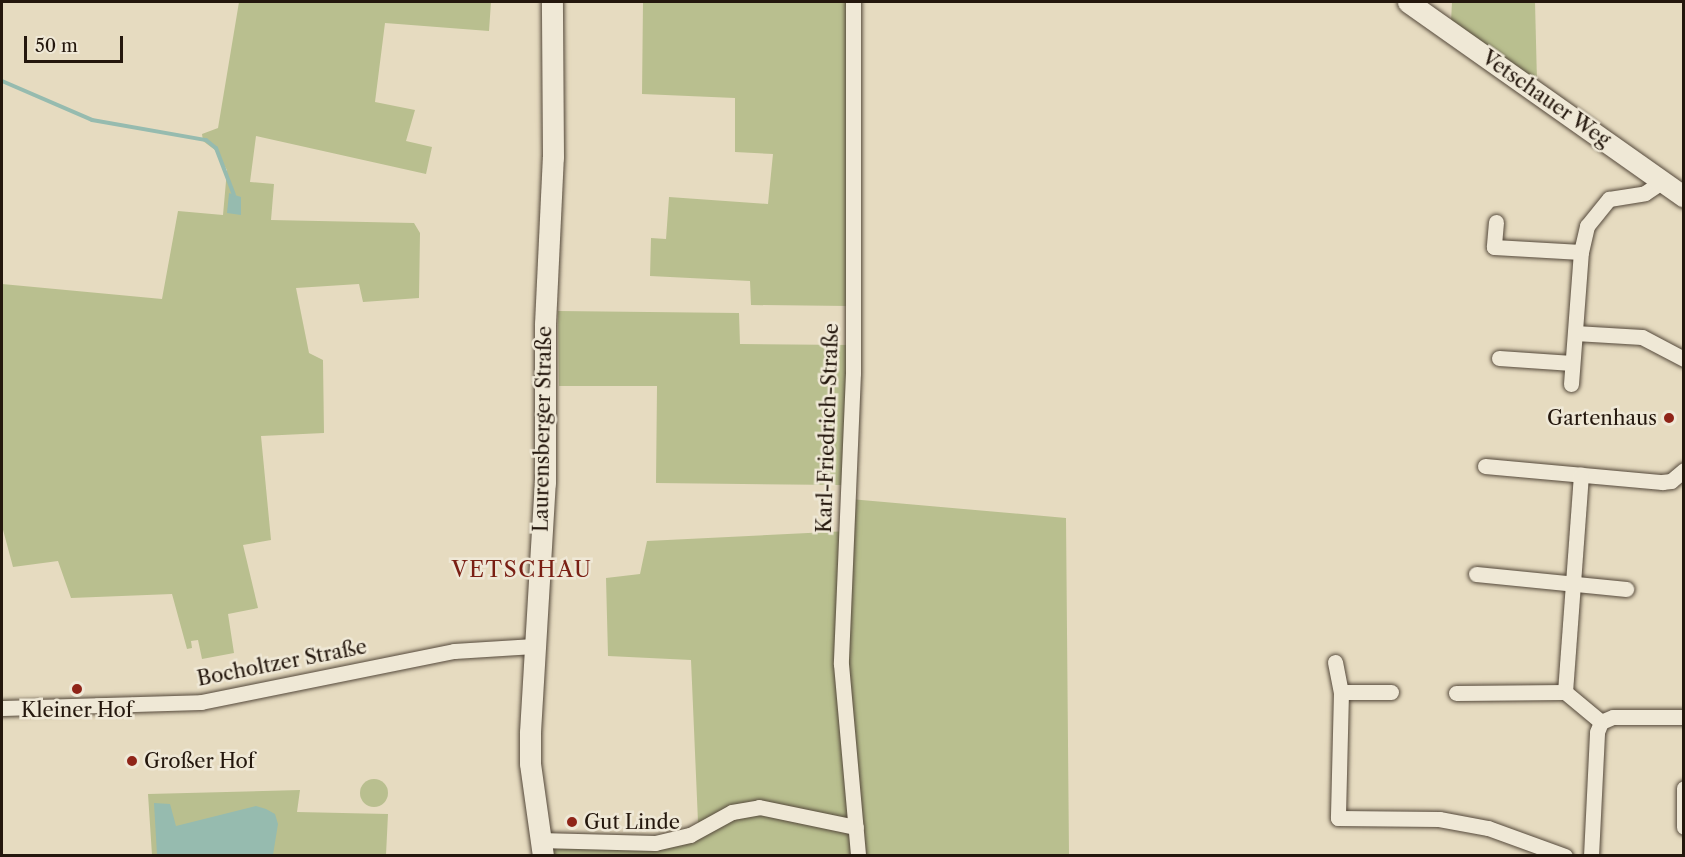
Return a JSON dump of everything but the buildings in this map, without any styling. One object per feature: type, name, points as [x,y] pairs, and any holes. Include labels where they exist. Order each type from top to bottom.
[{"type":"street","name":"Laurensberger Straße","points":[[541,848],[530,763],[534,646],[546,483],[545,334],[553,157],[552,2]]},
{"type":"street","name":"Karl-Friedrich-Straße","points":[[853,2],[853,373],[841,664],[858,855]]},
{"type":"street","name":"Vetschauer Weg","points":[[1408,2],[1683,197]]},
{"type":"street","points":[[1571,384],[1581,252],[1587,226],[1609,199],[1645,193],[1663,181]]},
{"type":"street","points":[[1496,222],[1494,247],[1581,252]]},
{"type":"street","points":[[1575,333],[1642,337],[1683,359]]},
{"type":"street","points":[[1499,358],[1572,363]]},
{"type":"street","points":[[1485,466],[1662,483],[1671,481],[1683,470]]},
{"type":"street","points":[[1565,692],[1571,585],[1581,475]]},
{"type":"street","points":[[1476,574],[1626,589]]},
{"type":"street","name":"Bocholtzer Straße","points":[[2,708],[201,702],[453,651],[534,646]]},
{"type":"street","points":[[1335,662],[1341,692],[1338,818],[1450,821],[1537,842],[1565,855]]},
{"type":"street","points":[[1341,692],[1392,692]]},
{"type":"street","points":[[1456,693],[1565,692],[1601,722]]},
{"type":"street","points":[[1601,722],[1613,717],[1683,717]]},
{"type":"street","points":[[1592,855],[1598,732],[1601,722]]},
{"type":"street","points":[[1683,788],[1683,827]]},
{"type":"street","points":[[541,848],[655,843],[690,835],[732,812],[759,807],[856,827]]},
{"type":"green space","points":[[239,2],[491,2],[489,31],[385,23],[375,102],[415,110],[406,141],[432,147],[426,174],[256,136],[250,182],[274,184],[271,220],[414,223],[420,233],[419,298],[363,302],[359,284],[296,288],[309,353],[323,360],[324,433],[261,436],[271,540],[243,545],[258,608],[228,614],[234,653],[202,659],[198,640],[191,641],[192,648],[187,649],[172,594],[71,598],[58,561],[13,567],[2,526],[2,284],[162,299],[178,211],[223,215],[227,170],[215,150],[203,141],[202,134],[218,128]]},
{"type":"green space","points":[[643,2],[848,2],[848,306],[751,305],[750,281],[650,276],[651,238],[666,239],[669,197],[768,204],[773,154],[735,152],[735,98],[642,94]]},
{"type":"green space","points":[[1452,2],[1535,2],[1537,82],[1451,22]]},
{"type":"green space","points":[[558,311],[739,313],[740,344],[850,345],[843,485],[656,483],[657,386],[559,386]]},
{"type":"green space","points":[[850,499],[1066,518],[1069,855],[553,856],[552,849],[644,849],[689,839],[698,822],[691,660],[608,656],[606,578],[640,574],[647,541],[849,531]]},
{"type":"green space","points":[[374,779],[384,783],[388,793],[384,803],[374,807],[364,803],[360,793],[364,783]]},
{"type":"green space","points":[[300,790],[297,812],[388,814],[386,855],[152,855],[148,794]]},
{"type":"water","points":[[229,193],[241,197],[241,215],[227,213]]},
{"type":"water","points":[[154,803],[170,804],[176,826],[256,806],[266,809],[275,814],[278,824],[273,855],[157,855]]},
{"type":"waterway","points":[[2,81],[92,120],[206,140],[216,148],[234,195]]},
{"type":"place","name":"Gartenhaus","points":[[1669,418]]},
{"type":"place","name":"Kleiner Hof","points":[[77,689]]},
{"type":"place","name":"Großer Hof","points":[[132,761]]},
{"type":"place","name":"Gut Linde","points":[[572,822]]},
{"type":"district","name":"VETSCHAU","points":[[522,570]]}]
